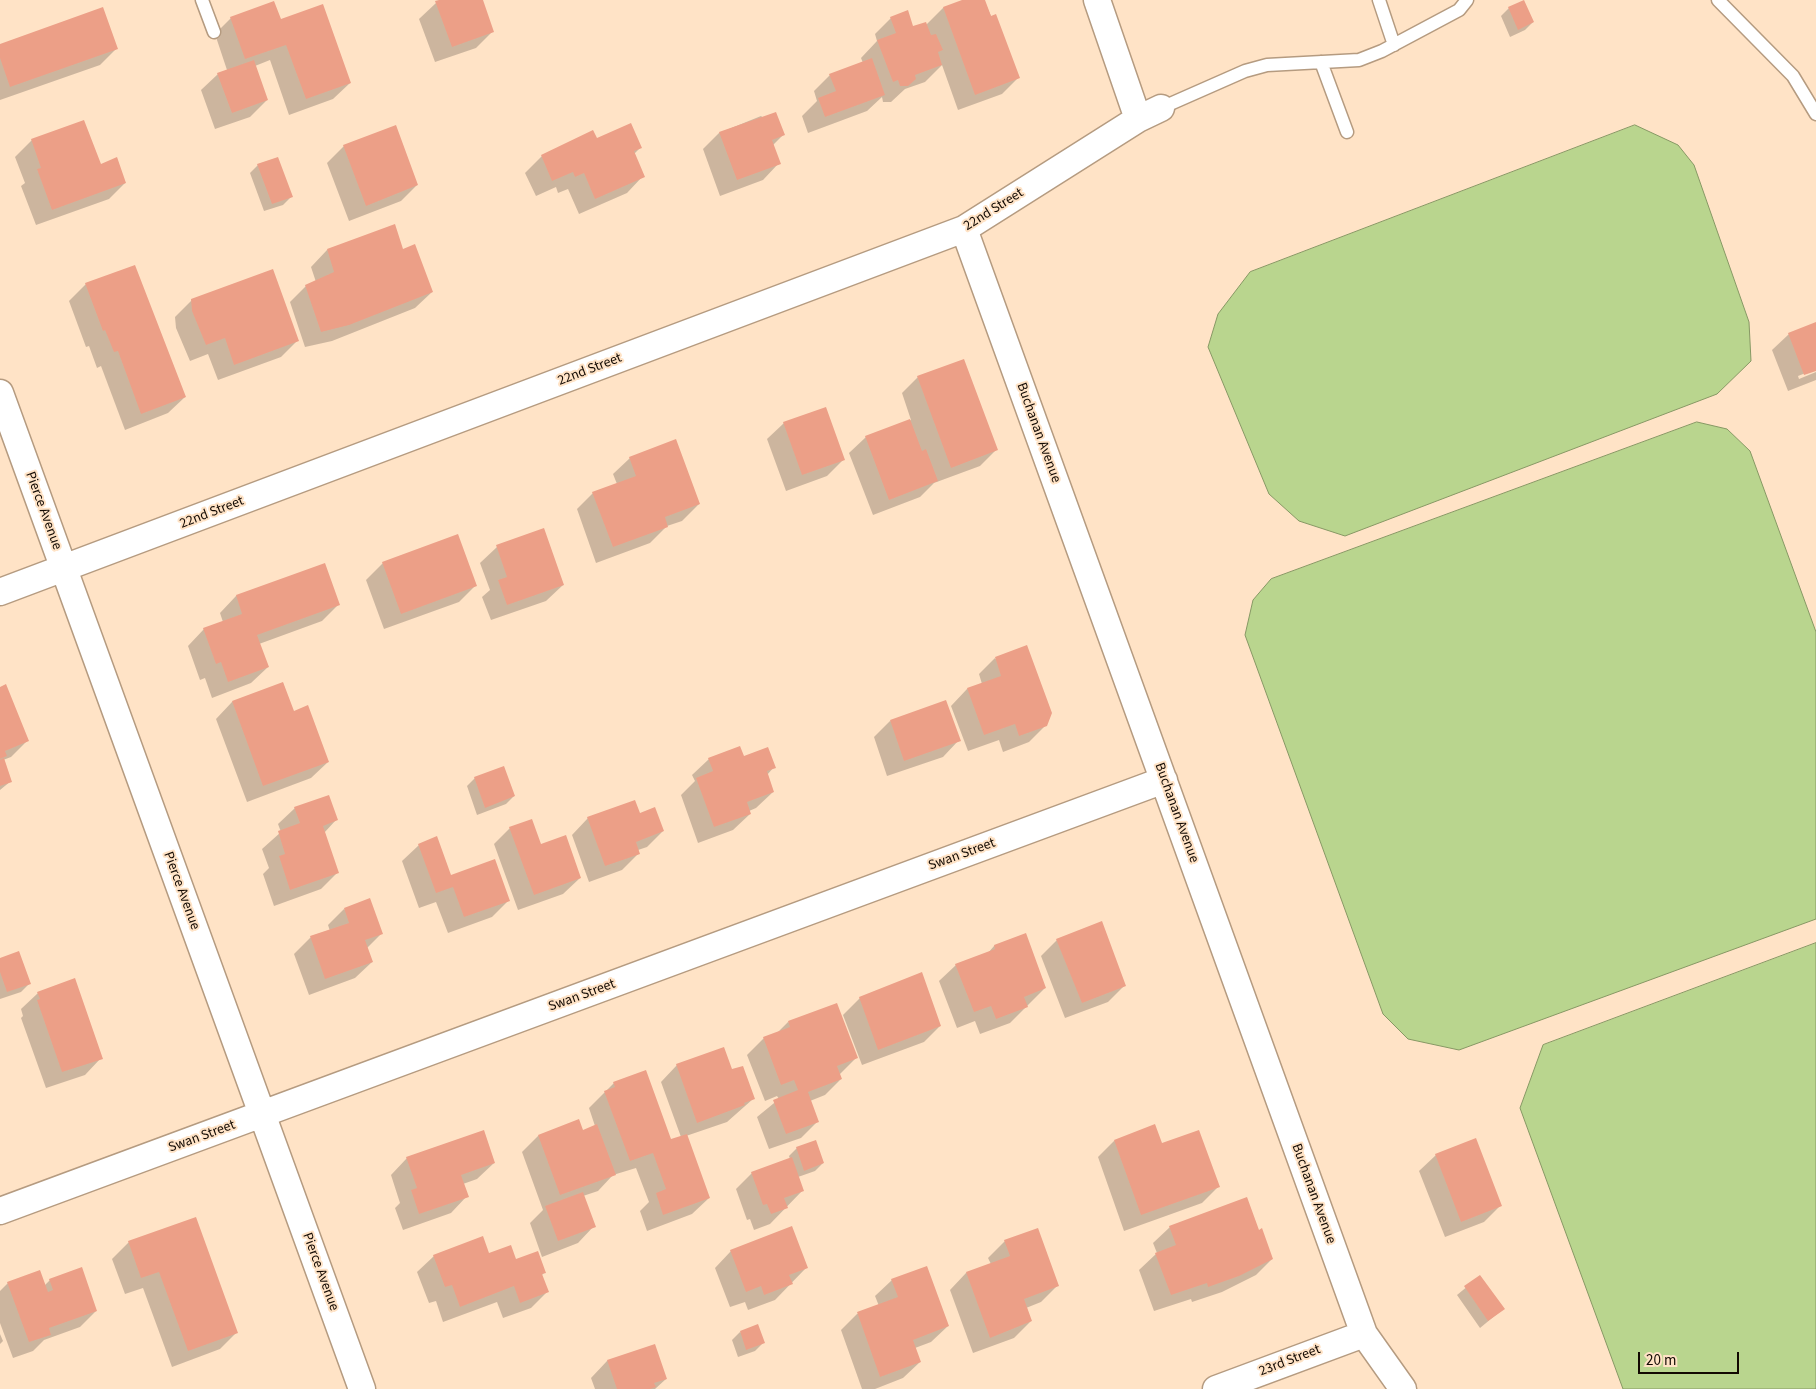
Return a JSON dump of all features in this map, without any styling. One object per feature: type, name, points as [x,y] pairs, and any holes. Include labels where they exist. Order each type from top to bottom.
[{"type":"street","points":[[1096,0],[1138,119]]},
{"type":"street","name":"22nd Street","points":[[0,592],[964,229],[1138,119],[1161,108]]},
{"type":"street","name":"Buchanan Avenue","points":[[964,229],[1364,1334],[1404,1389]]},
{"type":"street","name":"Pierce Avenue","points":[[0,394],[362,1389]]},
{"type":"street","name":"Swan Street","points":[[0,1211],[1164,780]]},
{"type":"street","name":"23rd Street","points":[[1216,1389],[1364,1334]]},
{"type":"lane","points":[[202,0],[214,32]]},
{"type":"lane","points":[[1379,0],[1394,45]]},
{"type":"lane","points":[[1161,108],[1245,71],[1267,65],[1359,60],[1394,45],[1459,10],[1467,0]]},
{"type":"lane","points":[[1718,0],[1793,76],[1816,114]]},
{"type":"lane","points":[[1321,62],[1346,132]]},
{"type":"shaded area","points":[[1635,125],[1678,145],[1694,165],[1749,322],[1751,361],[1717,394],[1345,536],[1299,521],[1269,494],[1208,347],[1218,314],[1250,272]]},
{"type":"shaded area","points":[[1697,422],[1727,429],[1750,451],[1816,632],[1816,919],[1459,1050],[1408,1039],[1383,1014],[1245,635],[1253,600],[1271,579]]},
{"type":"shaded area","points":[[1816,943],[1816,1389],[1623,1389],[1520,1108],[1543,1045]]},
{"type":"building","points":[[483,0],[494,32],[452,47],[435,1]]},
{"type":"building","points":[[962,0],[985,0],[991,16],[996,14],[1020,78],[975,95],[943,7]]},
{"type":"building","points":[[1524,0],[1534,22],[1518,30],[1508,7]]},
{"type":"building","points":[[274,1],[281,19],[323,4],[351,83],[306,99],[286,45],[245,59],[230,17]]},
{"type":"building","points":[[103,7],[118,49],[10,87],[0,58],[0,44]]},
{"type":"building","points":[[908,10],[913,26],[926,22],[931,35],[936,34],[943,50],[938,52],[942,65],[915,75],[916,79],[908,86],[900,86],[898,80],[893,82],[877,40],[896,33],[890,17]]},
{"type":"building","points":[[872,58],[885,95],[825,117],[818,98],[836,91],[829,74]]},
{"type":"building","points":[[254,60],[268,100],[232,113],[217,73]]},
{"type":"building","points":[[776,112],[785,135],[772,140],[781,164],[737,180],[719,132]]},
{"type":"building","points":[[84,120],[101,164],[117,157],[126,183],[52,210],[37,169],[41,168],[31,139]]},
{"type":"building","points":[[631,123],[642,148],[634,151],[645,177],[595,199],[584,173],[575,177],[573,172],[552,181],[541,155],[593,130],[597,138]]},
{"type":"building","points":[[396,125],[418,185],[366,206],[343,145]]},
{"type":"building","points":[[278,157],[293,197],[272,204],[257,164]]},
{"type":"building","points":[[395,224],[403,249],[415,244],[433,292],[349,325],[321,332],[305,285],[334,272],[327,249]]},
{"type":"building","points":[[135,265],[186,397],[141,414],[118,351],[114,352],[105,330],[103,331],[85,283]]},
{"type":"building","points":[[273,269],[299,341],[234,365],[225,338],[206,345],[192,311],[191,299]]},
{"type":"building","points":[[1816,322],[1816,371],[1804,375],[1788,333]]},
{"type":"building","points":[[964,359],[998,450],[951,468],[917,376]]},
{"type":"building","points":[[826,407],[845,460],[802,475],[783,422]]},
{"type":"building","points":[[910,419],[922,451],[926,449],[938,481],[889,500],[865,436]]},
{"type":"building","points":[[676,439],[700,504],[665,517],[668,527],[613,547],[592,492],[636,476],[629,457]]},
{"type":"building","points":[[544,528],[564,585],[507,605],[498,580],[507,577],[496,545]]},
{"type":"building","points":[[458,534],[477,586],[401,614],[382,562]]},
{"type":"building","points":[[325,563],[340,605],[257,635],[269,667],[228,682],[221,662],[216,664],[203,628],[242,614],[236,595]]},
{"type":"building","points":[[1027,645],[1052,713],[1047,726],[1019,736],[1015,724],[984,735],[967,688],[1001,676],[995,657]]},
{"type":"building","points":[[283,682],[294,711],[308,705],[329,762],[263,786],[232,701]]},
{"type":"building","points":[[6,684],[29,741],[5,751],[7,756],[0,759],[0,687]]},
{"type":"building","points":[[946,700],[961,741],[904,761],[890,720]]},
{"type":"building","points":[[740,746],[744,756],[768,747],[776,768],[767,771],[774,792],[747,802],[751,814],[714,827],[696,778],[713,771],[708,758]]},
{"type":"building","points":[[4,758],[12,782],[0,786],[0,760]]},
{"type":"building","points":[[504,766],[515,796],[485,808],[474,777]]},
{"type":"building","points":[[329,795],[338,820],[323,826],[339,873],[290,890],[279,856],[285,854],[278,831],[300,823],[294,807]]},
{"type":"building","points":[[635,800],[640,813],[655,807],[664,831],[636,842],[640,854],[605,866],[587,817]]},
{"type":"building","points":[[532,819],[541,844],[566,835],[581,878],[534,895],[509,827]]},
{"type":"building","points":[[437,836],[451,875],[495,859],[510,901],[464,917],[453,887],[436,893],[418,844]]},
{"type":"building","points":[[370,898],[383,934],[365,940],[373,962],[325,979],[310,936],[349,923],[344,908]]},
{"type":"building","points":[[1102,921],[1126,986],[1082,1003],[1056,939]]},
{"type":"building","points":[[1026,933],[1046,988],[1024,997],[1028,1007],[996,1019],[991,1006],[974,1012],[955,964],[995,949],[994,945]]},
{"type":"building","points":[[19,951],[31,984],[7,992],[0,972],[0,958]]},
{"type":"building","points":[[922,972],[941,1026],[878,1050],[859,997]]},
{"type":"building","points":[[75,978],[103,1059],[62,1072],[37,1000],[40,999],[37,992]]},
{"type":"building","points":[[837,1003],[858,1058],[837,1066],[842,1079],[808,1092],[819,1122],[786,1134],[773,1100],[798,1090],[794,1080],[781,1085],[763,1037],[790,1027],[788,1021]]},
{"type":"building","points":[[724,1047],[732,1069],[743,1066],[755,1099],[744,1103],[745,1105],[697,1123],[676,1064]]},
{"type":"building","points":[[646,1070],[671,1139],[687,1134],[710,1198],[663,1215],[656,1193],[666,1189],[653,1153],[630,1161],[604,1091],[615,1087],[613,1082]]},
{"type":"building","points":[[579,1119],[583,1130],[597,1124],[616,1175],[560,1195],[538,1135]]},
{"type":"building","points":[[1155,1124],[1162,1143],[1199,1130],[1220,1187],[1141,1215],[1114,1140]]},
{"type":"building","points":[[484,1130],[495,1163],[461,1175],[469,1197],[419,1214],[411,1190],[417,1188],[406,1157]]},
{"type":"building","points":[[1476,1138],[1502,1206],[1461,1222],[1435,1154]]},
{"type":"building","points":[[816,1140],[824,1163],[804,1171],[796,1147]]},
{"type":"building","points":[[792,1157],[804,1191],[784,1198],[788,1208],[771,1214],[767,1204],[763,1205],[751,1172]]},
{"type":"building","points":[[583,1192],[596,1227],[558,1241],[545,1206]]},
{"type":"building","points":[[1247,1197],[1259,1230],[1262,1228],[1273,1259],[1239,1276],[1208,1287],[1207,1283],[1171,1295],[1155,1253],[1176,1245],[1169,1226]]},
{"type":"building","points":[[196,1217],[238,1333],[188,1351],[159,1272],[141,1278],[128,1241]]},
{"type":"building","points":[[792,1226],[808,1268],[789,1275],[793,1284],[764,1295],[761,1286],[746,1292],[730,1250]]},
{"type":"building","points":[[1038,1228],[1059,1286],[1024,1299],[1032,1321],[990,1338],[966,1272],[1010,1256],[1004,1240]]},
{"type":"building","points":[[483,1236],[489,1253],[511,1245],[516,1259],[538,1251],[546,1273],[542,1274],[549,1292],[520,1303],[514,1286],[460,1307],[452,1285],[445,1287],[433,1255]]},
{"type":"building","points":[[927,1266],[949,1326],[913,1340],[921,1362],[880,1377],[857,1312],[898,1297],[891,1279]]},
{"type":"building","points":[[82,1267],[97,1311],[49,1328],[51,1335],[29,1342],[7,1282],[40,1270],[48,1292],[53,1290],[49,1279]]},
{"type":"building","points":[[1480,1275],[1505,1309],[1488,1321],[1464,1286]]},
{"type":"building","points":[[758,1324],[765,1343],[746,1350],[740,1331]]},
{"type":"building","points":[[655,1344],[667,1379],[654,1383],[656,1387],[650,1389],[617,1389],[607,1360]]}]
